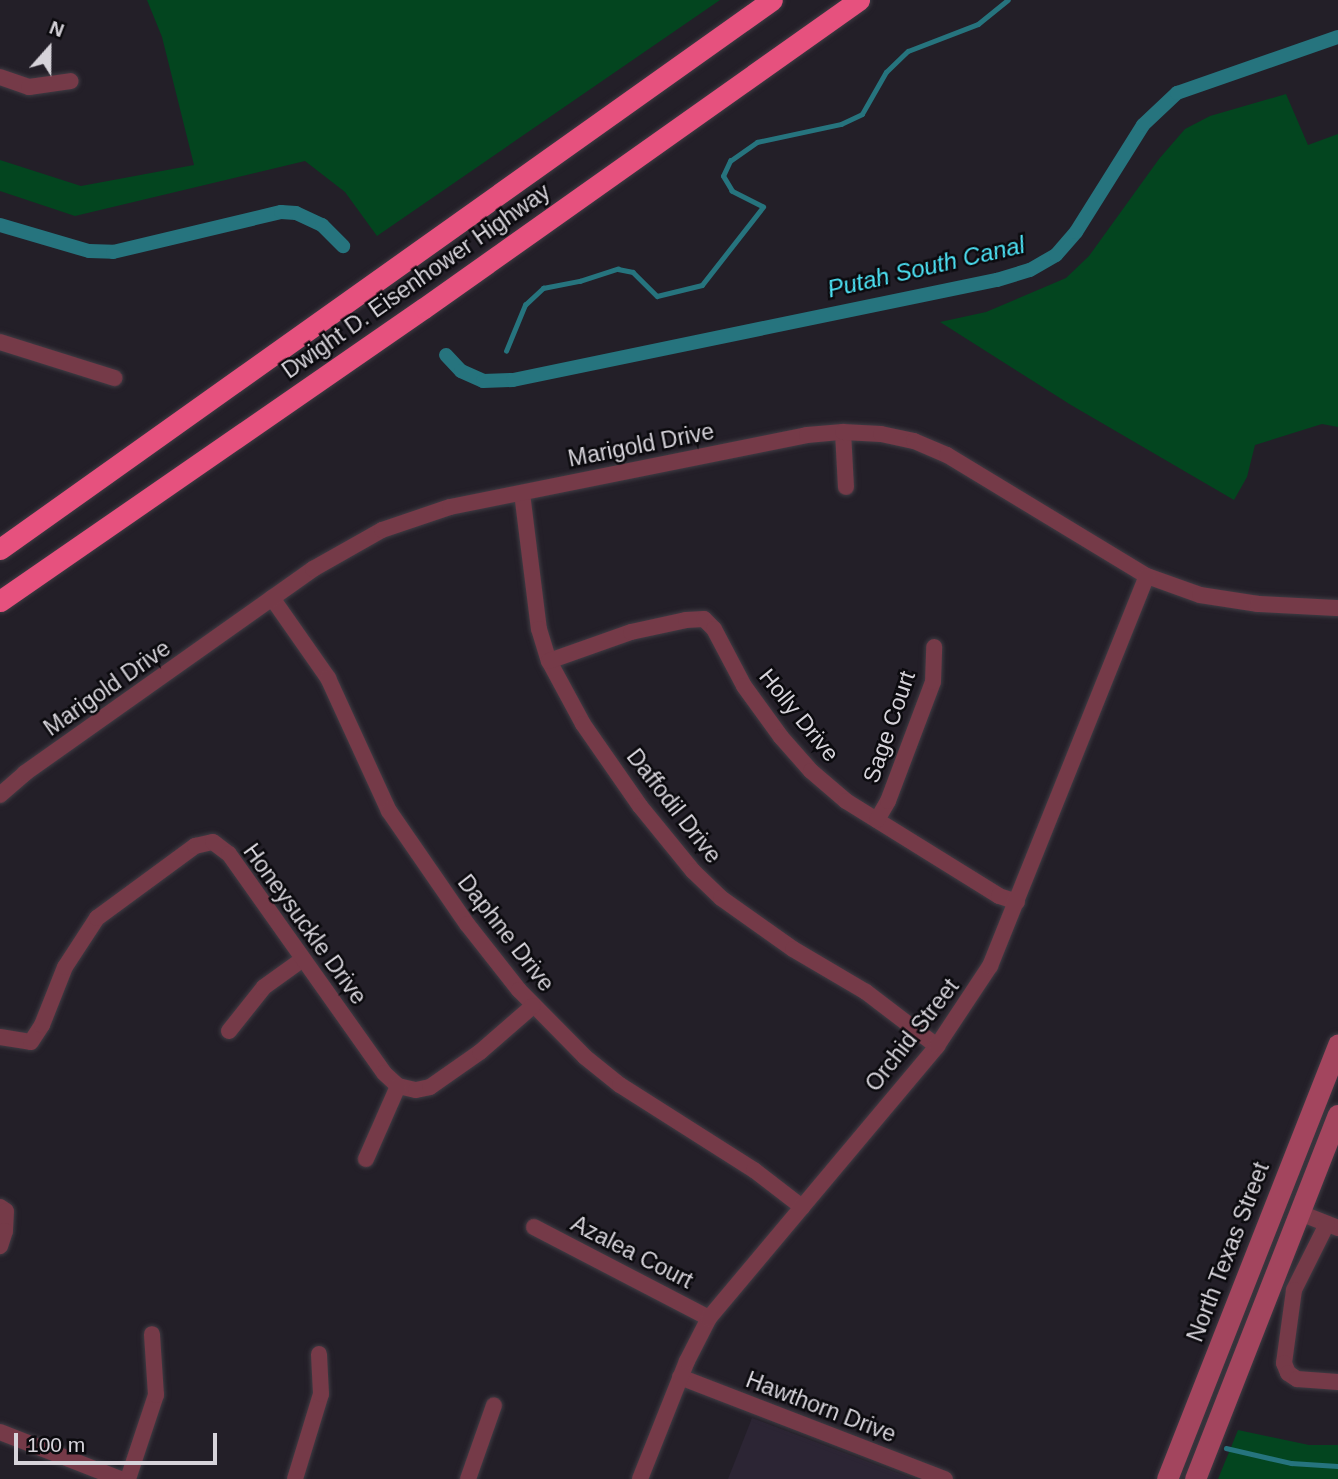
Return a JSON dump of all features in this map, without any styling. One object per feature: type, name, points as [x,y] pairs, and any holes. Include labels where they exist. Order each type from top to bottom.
[{"type":"highway","name":"Dwight D. Eisenhower Highway","points":[[0,549],[772,0]]},
{"type":"highway","name":"Dwight D. Eisenhower Highway","points":[[0,601],[416,313],[859,0]]},
{"type":"main road","name":"North Texas Street","points":[[1167,1479],[1338,1044]]},
{"type":"main road","points":[[1195,1479],[1338,1115]]},
{"type":"street","points":[[0,77],[29,87],[71,80]]},
{"type":"street","points":[[0,342],[114,378]]},
{"type":"street","points":[[843,432],[846,486]]},
{"type":"street","name":"Marigold Drive","points":[[0,795],[25,773],[272,598],[347,548],[382,530],[439,510],[807,435],[843,432],[903,439],[947,455],[1146,576],[1200,595],[1230,601],[1338,608]]},
{"type":"street","name":"Daffodil Drive","points":[[522,493],[539,629],[549,661],[583,724],[647,815],[693,871],[753,922],[866,992],[937,1046]]},
{"type":"street","name":"Orchid Street","points":[[640,1479],[680,1377],[709,1318],[937,1046],[985,975],[1017,902],[1146,576]]},
{"type":"street","name":"Daphne Drive","points":[[272,598],[327,678],[389,811],[473,933],[533,1006],[585,1057],[620,1085],[661,1114],[754,1170],[802,1207]]},
{"type":"street","name":"Holly Drive","points":[[549,661],[631,632],[686,620],[704,619],[714,629],[744,686],[781,737],[811,771],[846,801],[999,896],[1017,902]]},
{"type":"street","name":"Sage Court","points":[[877,820],[888,801],[933,682],[934,647]]},
{"type":"street","name":"Honeysuckle Drive","points":[[0,1037],[31,1042],[42,1025],[65,967],[97,918],[195,846],[213,842],[229,854],[384,1073],[398,1086]]},
{"type":"street","points":[[229,1031],[264,987],[303,959]]},
{"type":"street","points":[[366,1159],[398,1086],[416,1090],[430,1087],[480,1052],[533,1006]]},
{"type":"street","points":[[0,1207],[6,1211],[5,1231],[0,1246]]},
{"type":"street","points":[[1300,1213],[1333,1226],[1294,1290],[1284,1363],[1287,1373],[1297,1379],[1338,1382]]},
{"type":"street","name":"Azalea Court","points":[[534,1227],[709,1318]]},
{"type":"street","points":[[128,1479],[156,1395],[157,1369],[152,1334]]},
{"type":"street","points":[[295,1479],[321,1394],[319,1353]]},
{"type":"street","name":"Hawthorn Drive","points":[[680,1377],[945,1479]]},
{"type":"street","points":[[468,1479],[494,1405]]},
{"type":"street","points":[[0,1432],[120,1479]]},
{"type":"shaded area","points":[[752,1418],[913,1479],[728,1479]]},
{"type":"green space","points":[[147,0],[720,0],[377,236],[345,192],[305,161],[75,216],[0,191],[0,160],[81,186],[194,165],[162,37]]},
{"type":"green space","points":[[1286,94],[1308,145],[1338,134],[1338,427],[1322,424],[1255,445],[1247,477],[1234,500],[1071,405],[940,322],[986,312],[1066,278],[1089,256],[1159,159],[1185,129],[1210,116]]},
{"type":"green space","points":[[1238,1430],[1309,1445],[1338,1445],[1338,1479],[1218,1479]]},
{"type":"waterway","points":[[506,351],[525,305],[543,288],[580,281],[618,269],[633,272],[657,296],[702,285],[763,207],[732,191],[723,176],[730,161],[757,142],[841,124],[862,114],[886,72],[908,51],[978,24],[1008,0]]},
{"type":"waterway","name":"Putah South Canal","points":[[446,355],[461,371],[483,381],[513,380],[997,280],[1030,270],[1056,255],[1076,232],[1143,125],[1177,93],[1338,37]]},
{"type":"waterway","name":"Putah South Canal","points":[[0,225],[89,251],[113,252],[281,212],[296,213],[322,225],[343,246]]},
{"type":"waterway","points":[[1226,1448],[1291,1463],[1338,1466]]}]
